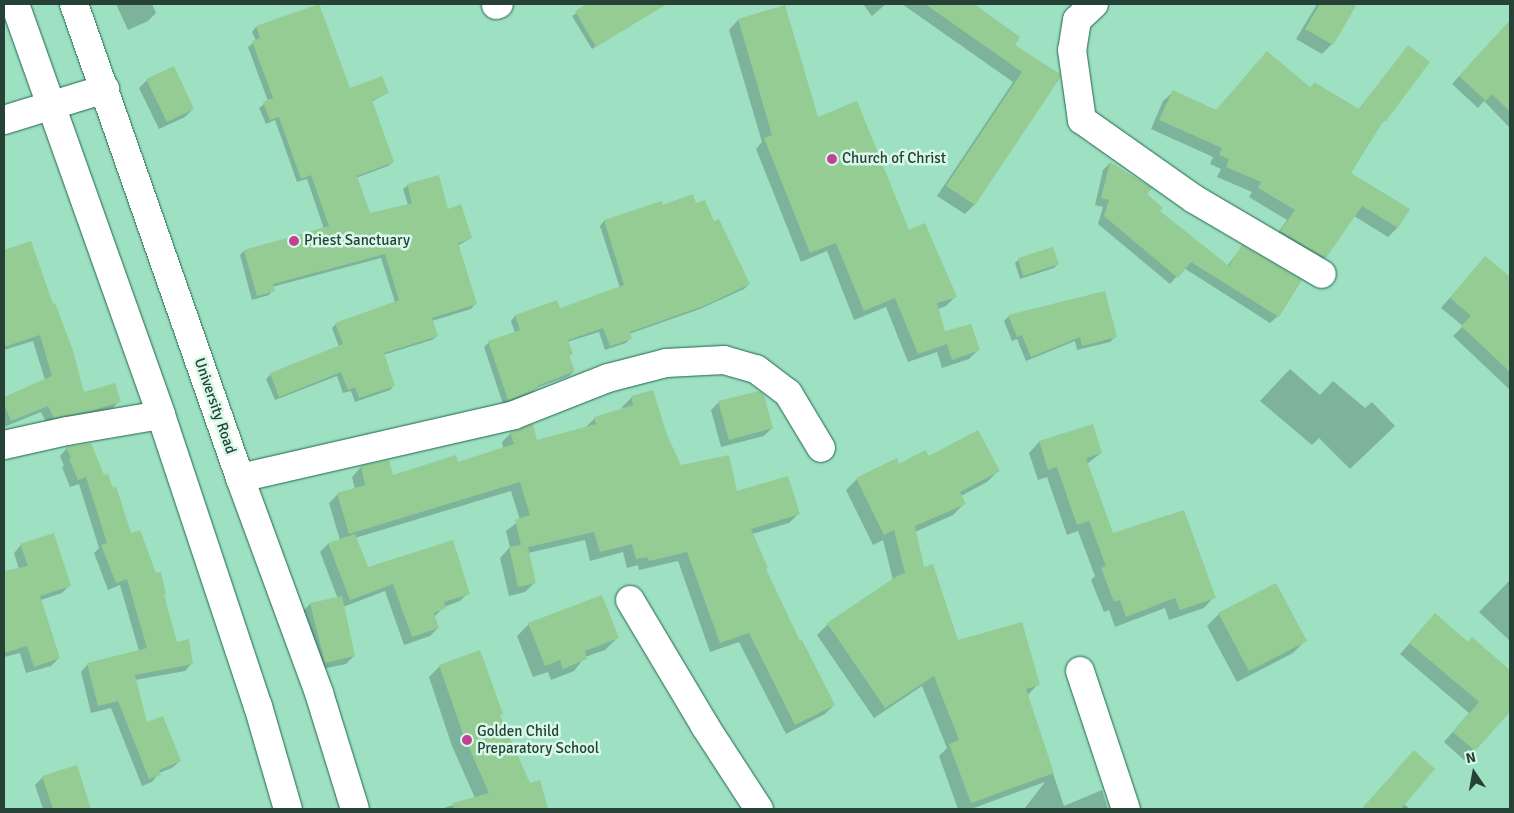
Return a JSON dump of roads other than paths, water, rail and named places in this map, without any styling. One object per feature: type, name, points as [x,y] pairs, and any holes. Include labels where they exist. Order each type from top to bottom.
[{"type":"main road","points":[[15,4],[161,415],[258,706],[288,809]]},
{"type":"main road","name":"University Road","points":[[74,4],[240,478],[319,693],[355,809]]},
{"type":"main road","points":[[1094,4],[1077,20],[1072,50],[1082,120],[1194,200],[1322,274]]},
{"type":"main road","points":[[4,120],[105,90]]},
{"type":"main road","points":[[240,478],[514,415],[608,378],[666,363],[724,360],[756,369],[788,393],[822,448]]},
{"type":"main road","points":[[4,445],[67,431],[161,415]]},
{"type":"main road","points":[[630,600],[705,726],[759,809]]},
{"type":"main road","points":[[1080,671],[1126,809]]},
{"type":"place","name":"Church of Christ","points":[[832,159]]},
{"type":"place","name":"Priest Sanctuary","points":[[294,241]]},
{"type":"place","name":"Golden Child Preparatory School","points":[[467,740]]}]
